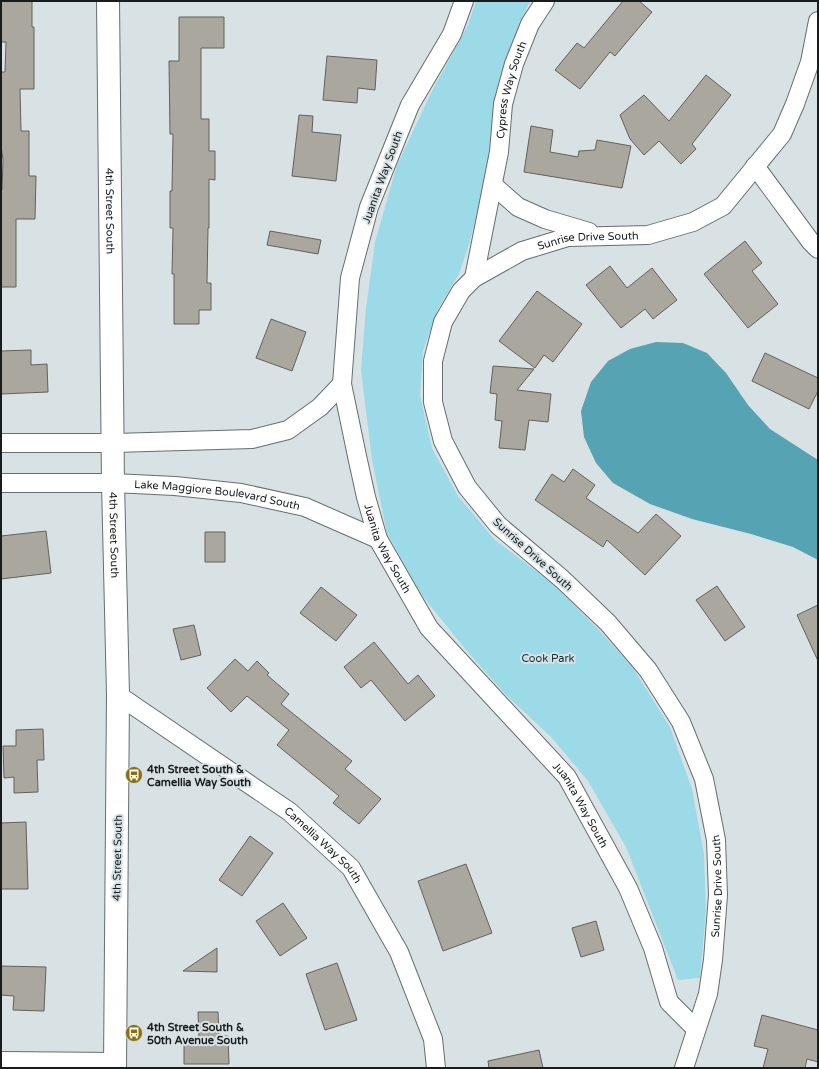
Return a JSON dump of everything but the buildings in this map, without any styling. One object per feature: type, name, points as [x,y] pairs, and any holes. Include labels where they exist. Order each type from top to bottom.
[{"type":"street","name":"4th Street South","points":[[108,1],[114,443],[113,483],[118,695],[115,1065]]},
{"type":"street","name":"Juanita Way South","points":[[464,1],[452,34],[410,105],[369,207],[350,278],[342,384],[365,490],[378,539],[429,628],[567,777],[628,888],[653,948],[670,1002],[696,1029]]},
{"type":"street","name":"Cypress Way South","points":[[474,278],[499,152],[503,104],[514,64],[530,24],[545,1]]},
{"type":"street","name":"Sunrise Drive South","points":[[684,1068],[708,994],[713,960],[718,895],[716,840],[704,779],[681,722],[648,670],[608,623],[562,579],[498,525],[467,487],[443,441],[434,402],[434,361],[444,322],[461,291],[474,278],[522,251],[568,237],[648,235],[692,222],[723,206],[782,134],[795,104],[810,62],[818,21]]},
{"type":"street","points":[[755,166],[811,242],[818,249]]},
{"type":"street","points":[[493,185],[518,207],[545,218],[602,236]]},
{"type":"street","points":[[1,443],[114,443],[252,439],[288,430],[320,407],[342,384]]},
{"type":"street","name":"Lake Maggiore Boulevard South","points":[[1,482],[113,483],[175,486],[241,493],[305,507],[378,539]]},
{"type":"street","name":"Camellia Way South","points":[[118,695],[290,812],[351,868],[398,952],[433,1039],[436,1068]]},
{"type":"street","points":[[1,1061],[115,1065]]},
{"type":"green space","name":"Cook Park","points":[[476,1],[530,1],[512,43],[500,81],[493,138],[482,193],[470,241],[459,274],[438,309],[423,351],[420,395],[432,448],[458,496],[495,540],[552,583],[600,631],[633,668],[670,727],[692,789],[704,854],[706,910],[700,978],[678,980],[626,847],[588,781],[551,737],[506,695],[466,650],[420,593],[387,533],[372,460],[361,370],[366,308],[375,242],[397,165],[432,91],[468,25]]},
{"type":"shaded area","points":[[656,342],[683,343],[707,353],[726,373],[748,405],[770,429],[818,460],[818,560],[793,547],[751,534],[692,519],[650,504],[613,483],[596,463],[584,437],[581,411],[591,382],[608,361],[630,349]]},
{"type":"place","name":"4th Street South & Camellia Way South","points":[[134,775]]},
{"type":"place","name":"4th Street South & 50th Avenue South","points":[[134,1033]]}]
